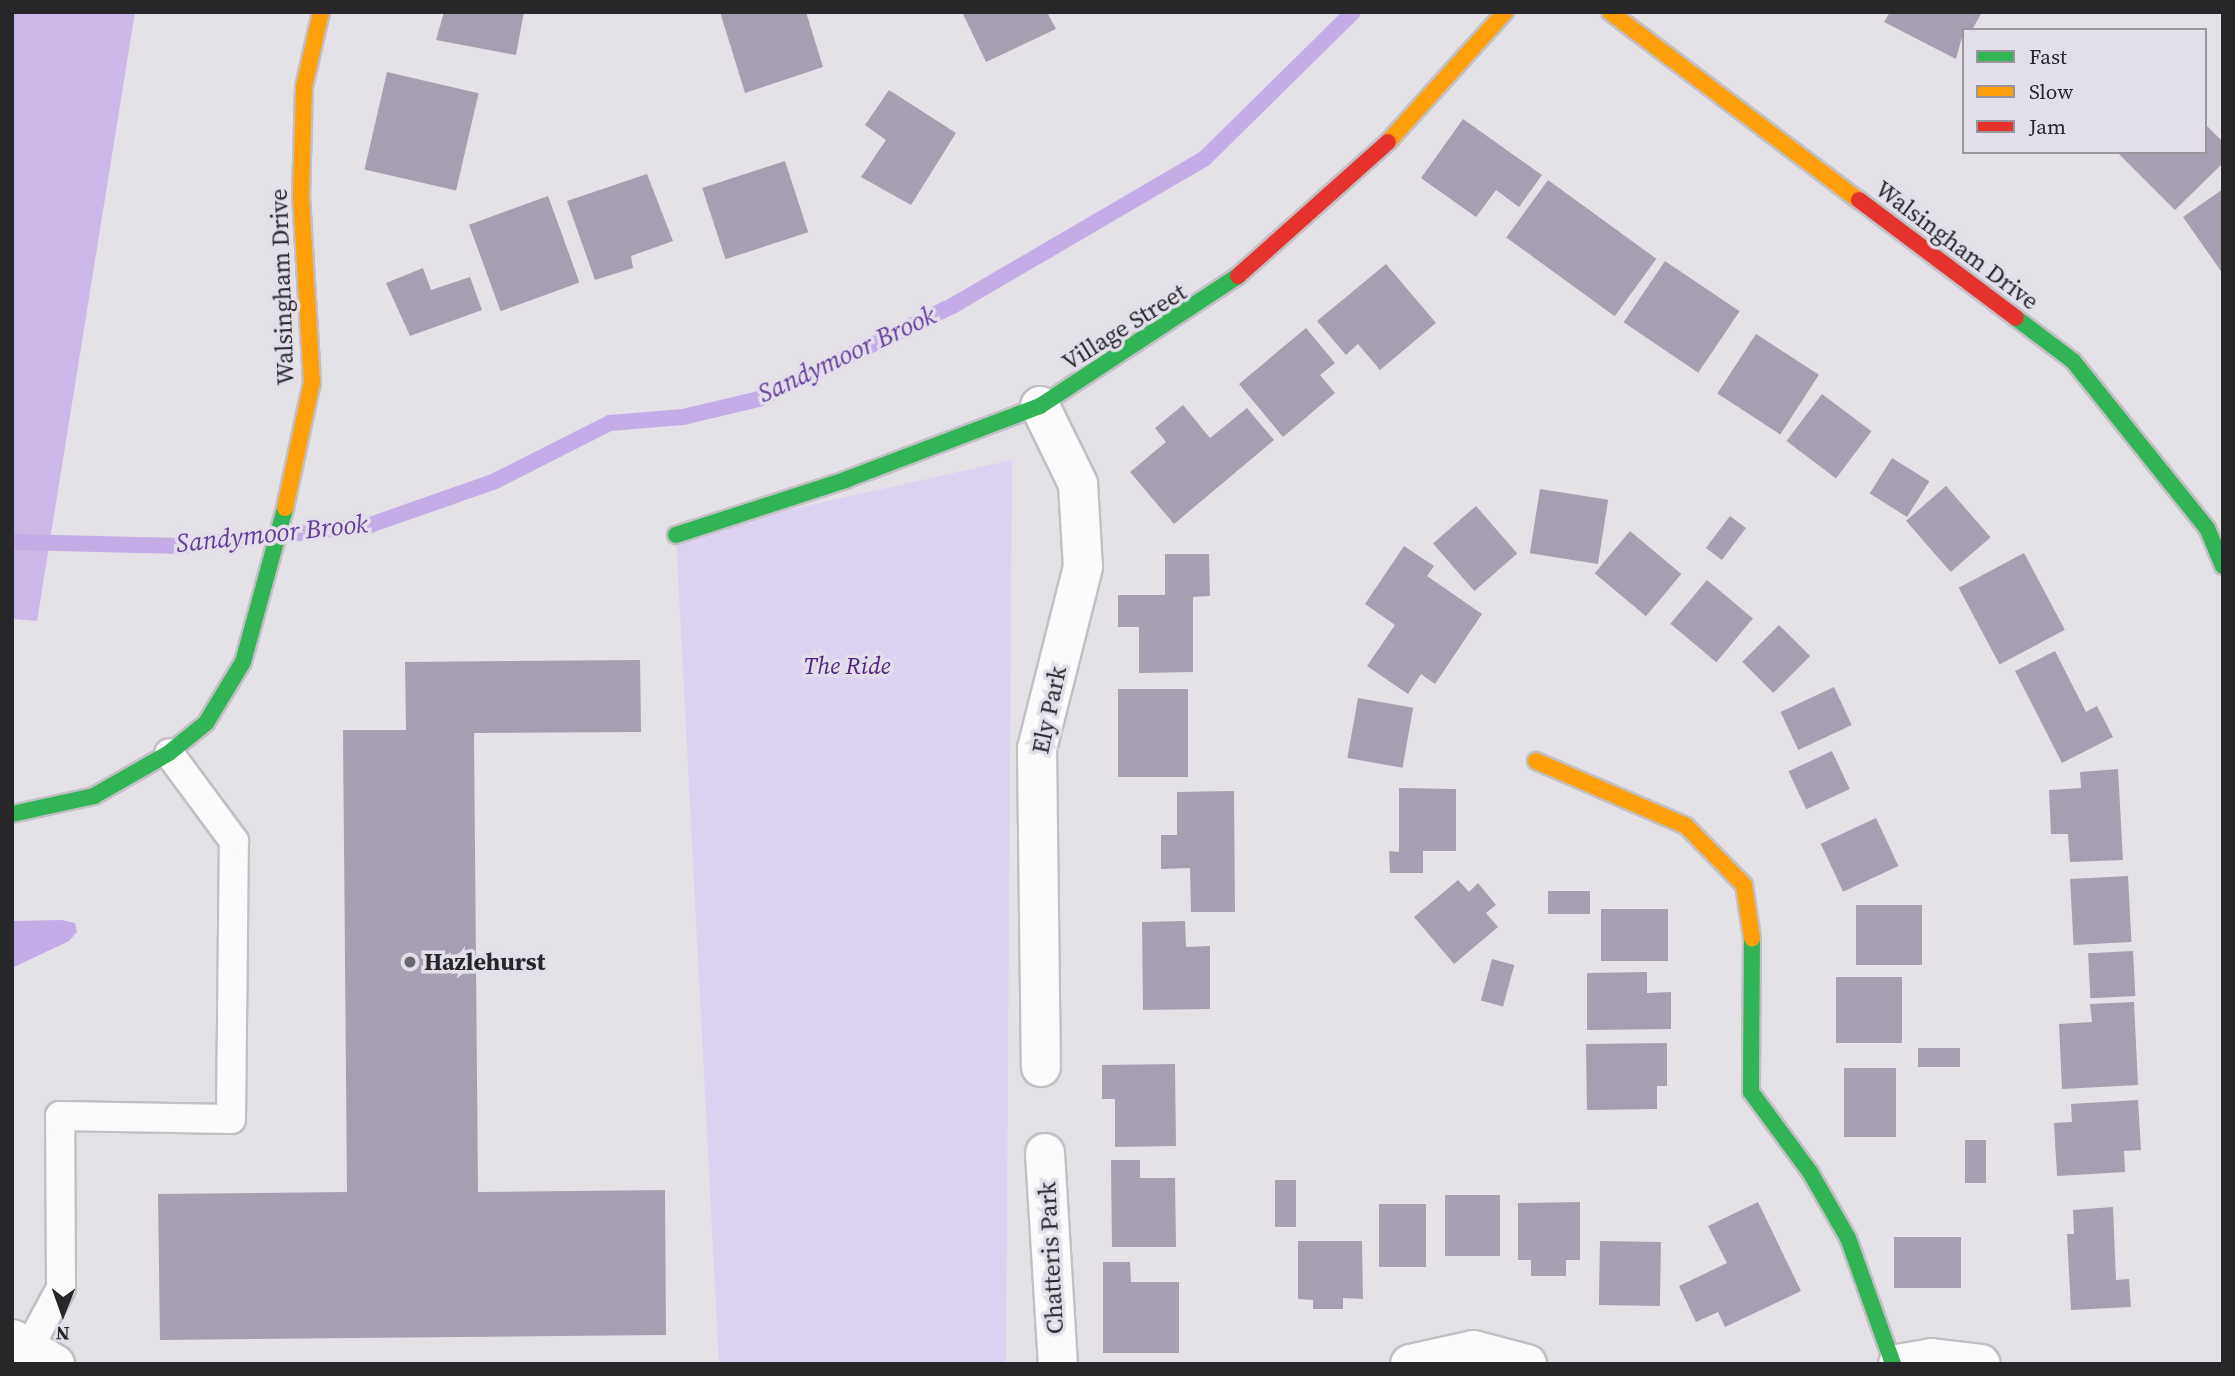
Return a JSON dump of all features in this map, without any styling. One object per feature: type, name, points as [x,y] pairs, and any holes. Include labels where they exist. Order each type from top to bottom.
[{"type":"street","name":"Walsingham Drive","points":[[12,814],[94,796],[169,753],[206,723],[243,662],[298,461],[312,382],[301,195],[304,87],[321,12]]},
{"type":"street","name":"Village Street","points":[[676,535],[845,480],[1040,406],[1216,295],[1373,159],[1505,12]]},
{"type":"street","name":"Walsingham Drive","points":[[1610,12],[2073,361],[2207,528],[2223,566]]},
{"type":"street","name":"Ely Park","points":[[1040,406],[1078,484],[1083,567],[1037,749],[1041,1067]]},
{"type":"street","points":[[1536,761],[1686,826],[1744,886],[1755,955],[1751,1092],[1810,1172],[1848,1238],[1896,1364],[1931,1358],[1981,1364]]},
{"type":"street","name":"Chatteris Park","points":[[1045,1153],[1058,1364]]},
{"type":"street","points":[[1409,1364],[1473,1350],[1527,1364]]},
{"type":"lane","points":[[28,1354],[61,1288],[60,1116],[231,1119],[234,841],[169,753]]},
{"type":"green space","name":"The Ride","points":[[1012,460],[1006,1364],[719,1364],[676,535]]},
{"type":"shaded area","points":[[12,12],[135,12],[37,621],[12,619]]},
{"type":"shaded area","points":[[62,920],[75,923],[77,932],[69,941],[12,968],[12,921]]},
{"type":"building","points":[[444,12],[524,12],[516,55],[436,40]]},
{"type":"building","points":[[720,12],[806,12],[823,67],[745,93]]},
{"type":"building","points":[[962,12],[1047,12],[1056,29],[986,62]]},
{"type":"building","points":[[1890,12],[1982,12],[1973,28],[1962,28],[1956,59],[1884,22]]},
{"type":"building","points":[[387,72],[479,93],[456,191],[365,169]]},
{"type":"building","points":[[889,90],[956,133],[911,205],[861,177],[886,140],[865,125]]},
{"type":"building","points":[[1463,119],[1542,175],[1519,207],[1496,190],[1476,217],[1421,178]]},
{"type":"building","points":[[2207,126],[2223,142],[2223,163],[2175,210],[2119,154],[2207,154]]},
{"type":"building","points":[[785,161],[808,232],[725,259],[702,188]]},
{"type":"building","points":[[647,174],[673,241],[631,256],[633,268],[595,280],[567,201]]},
{"type":"building","points":[[1548,180],[1656,259],[1615,316],[1506,237]]},
{"type":"building","points":[[2223,189],[2223,274],[2183,217]]},
{"type":"building","points":[[548,196],[579,282],[501,311],[469,225]]},
{"type":"building","points":[[1665,261],[1740,311],[1698,373],[1624,322]]},
{"type":"building","points":[[1386,264],[1436,323],[1380,370],[1358,344],[1346,355],[1317,321]]},
{"type":"building","points":[[423,268],[431,290],[470,277],[482,310],[410,336],[386,283]]},
{"type":"building","points":[[1306,328],[1335,363],[1320,375],[1335,393],[1283,437],[1239,384]]},
{"type":"building","points":[[1756,334],[1819,375],[1780,434],[1717,394]]},
{"type":"building","points":[[1822,394],[1872,431],[1836,478],[1786,441]]},
{"type":"building","points":[[1183,405],[1210,438],[1247,408],[1274,440],[1174,524],[1130,472],[1166,442],[1155,428]]},
{"type":"building","points":[[1892,458],[1929,481],[1907,517],[1870,494]]},
{"type":"building","points":[[1946,486],[1991,537],[1951,572],[1906,521]]},
{"type":"building","points":[[1540,489],[1608,500],[1598,564],[1530,553]]},
{"type":"building","points":[[1476,506],[1517,554],[1474,591],[1433,543]]},
{"type":"building","points":[[1730,516],[1746,528],[1722,560],[1706,548]]},
{"type":"building","points":[[1630,531],[1681,574],[1646,616],[1595,573]]},
{"type":"building","points":[[1404,546],[1434,566],[1427,576],[1482,614],[1435,684],[1421,674],[1408,694],[1367,666],[1395,625],[1365,604]]},
{"type":"building","points":[[2024,553],[2065,630],[2000,665],[1959,588]]},
{"type":"building","points":[[1165,554],[1209,554],[1210,596],[1193,597],[1193,672],[1139,673],[1139,627],[1118,627],[1118,595],[1165,595]]},
{"type":"building","points":[[1707,580],[1753,619],[1716,662],[1670,624]]},
{"type":"building","points":[[1779,625],[1810,656],[1773,693],[1742,662]]},
{"type":"building","points":[[2055,651],[2086,712],[2097,706],[2113,737],[2062,763],[2015,671]]},
{"type":"building","name":"Hazlehurst","points":[[640,660],[641,732],[474,733],[478,1192],[665,1190],[666,1335],[160,1340],[158,1194],[347,1192],[343,730],[406,730],[405,662]]},
{"type":"building","points":[[1834,687],[1852,725],[1798,750],[1781,712]]},
{"type":"building","points":[[1118,689],[1188,689],[1188,777],[1118,777]]},
{"type":"building","points":[[1358,698],[1413,708],[1403,768],[1347,758]]},
{"type":"building","points":[[1832,751],[1850,789],[1806,809],[1788,771]]},
{"type":"building","points":[[2118,769],[2123,860],[2070,862],[2068,834],[2051,834],[2049,790],[2081,788],[2080,772]]},
{"type":"building","points":[[1399,788],[1456,789],[1456,851],[1423,851],[1423,873],[1390,873],[1389,851],[1399,852]]},
{"type":"building","points":[[1234,791],[1235,912],[1191,912],[1190,868],[1161,869],[1161,835],[1177,835],[1177,792]]},
{"type":"building","points":[[1876,818],[1898,866],[1843,892],[1821,844]]},
{"type":"building","points":[[2128,876],[2131,942],[2074,945],[2070,879]]},
{"type":"building","points":[[1458,880],[1469,892],[1478,883],[1496,905],[1486,913],[1498,927],[1454,964],[1414,917]]},
{"type":"building","points":[[1548,891],[1590,891],[1590,914],[1548,914]]},
{"type":"building","points":[[1856,905],[1922,905],[1922,965],[1856,965]]},
{"type":"building","points":[[1601,909],[1668,909],[1668,961],[1601,961]]},
{"type":"building","points":[[1185,921],[1186,947],[1210,946],[1210,1009],[1143,1010],[1142,922]]},
{"type":"building","points":[[2133,951],[2135,996],[2090,998],[2088,953]]},
{"type":"building","points":[[1492,959],[1514,965],[1503,1006],[1481,1001]]},
{"type":"building","points":[[1647,972],[1647,993],[1671,992],[1671,1029],[1587,1030],[1587,973]]},
{"type":"building","points":[[1836,977],[1902,977],[1902,1043],[1836,1043]]},
{"type":"building","points":[[2134,1002],[2138,1085],[2062,1089],[2059,1024],[2092,1022],[2090,1004]]},
{"type":"building","points":[[1667,1043],[1667,1086],[1657,1086],[1657,1109],[1587,1110],[1586,1044]]},
{"type":"building","points":[[1918,1048],[1960,1048],[1960,1067],[1918,1067]]},
{"type":"building","points":[[1175,1064],[1176,1146],[1115,1147],[1115,1099],[1102,1099],[1102,1065]]},
{"type":"building","points":[[1844,1068],[1896,1068],[1896,1137],[1844,1137]]},
{"type":"building","points":[[2138,1100],[2141,1150],[2124,1151],[2125,1172],[2057,1176],[2054,1123],[2072,1122],[2071,1104]]},
{"type":"building","points":[[1965,1140],[1986,1140],[1986,1183],[1965,1183]]},
{"type":"building","points":[[1111,1160],[1140,1160],[1140,1178],[1175,1178],[1176,1247],[1112,1247]]},
{"type":"building","points":[[1275,1180],[1296,1180],[1296,1227],[1275,1227]]},
{"type":"building","points":[[1445,1195],[1500,1195],[1500,1256],[1445,1256]]},
{"type":"building","points":[[1580,1202],[1580,1260],[1566,1260],[1566,1276],[1531,1276],[1531,1260],[1518,1260],[1518,1203]]},
{"type":"building","points":[[1758,1202],[1801,1291],[1725,1327],[1718,1312],[1696,1322],[1679,1286],[1727,1263],[1708,1226]]},
{"type":"building","points":[[1379,1204],[1426,1204],[1426,1267],[1379,1267]]},
{"type":"building","points":[[2113,1207],[2116,1280],[2129,1279],[2131,1307],[2071,1310],[2067,1234],[2074,1234],[2073,1210]]},
{"type":"building","points":[[1894,1237],[1961,1237],[1961,1288],[1894,1288]]},
{"type":"building","points":[[1298,1241],[1362,1241],[1363,1299],[1343,1298],[1343,1309],[1313,1309],[1313,1300],[1298,1299]]},
{"type":"building","points":[[1600,1241],[1661,1242],[1660,1306],[1599,1305]]},
{"type":"building","points":[[1103,1262],[1130,1262],[1131,1282],[1179,1282],[1179,1353],[1103,1353]]},
{"type":"waterway","name":"Sandymoor Brook","points":[[12,542],[184,546],[370,525],[493,482],[610,423],[683,417],[759,399],[954,305],[1204,159],[1353,12]]},
{"type":"traffic: fast","points":[[676,535],[845,480],[1040,406],[1238,276]]},
{"type":"traffic: fast","points":[[2016,318],[2073,361],[2207,528],[2223,566]]},
{"type":"traffic: fast","points":[[12,814],[94,796],[169,753],[206,723],[243,662],[285,508]]},
{"type":"traffic: fast","points":[[1752,938],[1751,1092],[1810,1172],[1848,1238],[1893,1364]]},
{"type":"traffic: slow","points":[[285,508],[312,382],[301,195],[304,87],[321,12]]},
{"type":"traffic: slow","points":[[1388,142],[1505,12]]},
{"type":"traffic: slow","points":[[1610,12],[1859,200]]},
{"type":"traffic: slow","points":[[1536,761],[1686,826],[1744,885],[1752,938]]},
{"type":"traffic: jam","points":[[1238,276],[1388,142]]},
{"type":"traffic: jam","points":[[1859,200],[2016,318]]},
{"type":"place","name":"Hazlehurst","points":[[410,962]]}]
